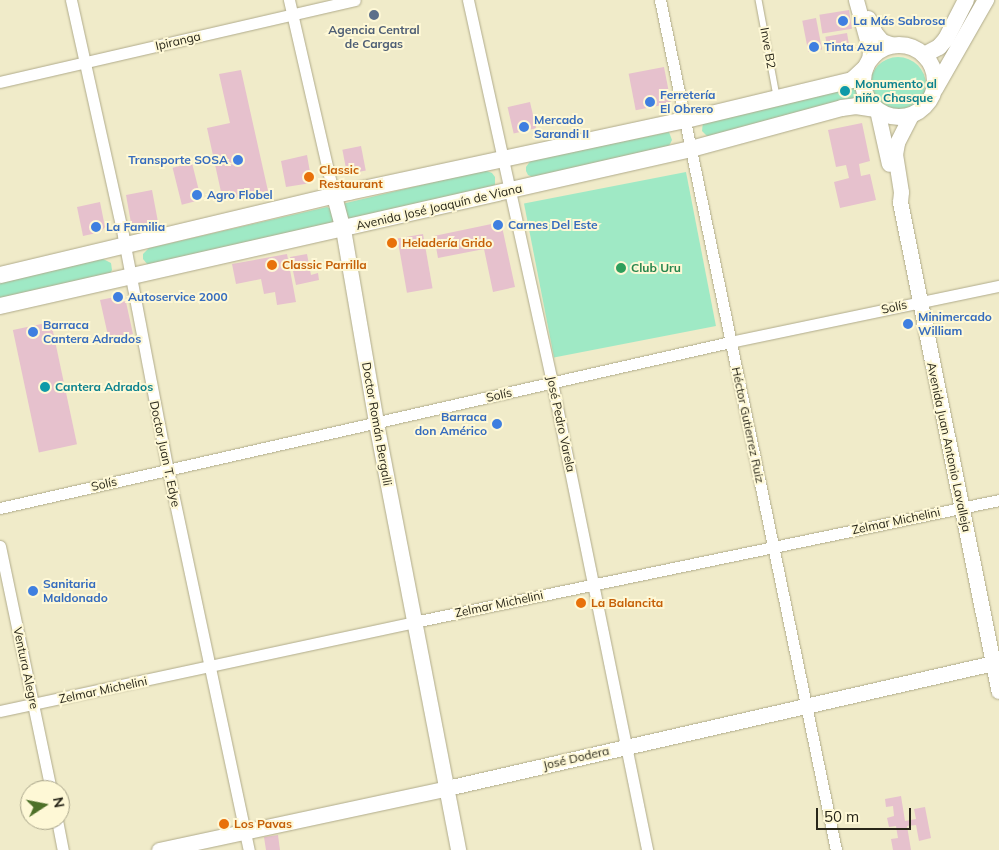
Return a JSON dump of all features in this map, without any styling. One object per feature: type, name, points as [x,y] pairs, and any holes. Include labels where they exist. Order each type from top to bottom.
[{"type":"main road","points":[[924,55],[939,47],[946,40],[966,0]]},
{"type":"main road","points":[[868,64],[863,85],[866,95],[876,109],[890,116],[911,116],[922,110],[930,101],[986,0]]},
{"type":"main road","points":[[0,275],[125,247],[334,196],[686,120],[852,80],[876,53],[893,45],[915,48],[924,55],[932,65],[935,89]]},
{"type":"main road","name":"Avenida José Joaquín de Viana","points":[[0,306],[691,150],[842,108],[856,106],[876,109]]},
{"type":"street","name":"Doctor Juan T. Edye","points":[[71,0],[125,247],[168,470],[249,850]]},
{"type":"street","name":"Doctor Román Bergalli","points":[[289,0],[343,229],[376,423],[458,850]]},
{"type":"street","name":"Ipiranga","points":[[0,82],[355,0]]},
{"type":"street","name":"José Pedro Varela","points":[[468,0],[552,382],[647,850]]},
{"type":"street","name":"Héctor Gutierrez Ruiz","points":[[660,0],[730,342],[808,707],[836,850]]},
{"type":"street","points":[[856,0],[870,51],[868,64]]},
{"type":"street","points":[[863,0],[875,33],[882,40],[893,45]]},
{"type":"street","name":"Avenida Juan Antonio Lavalleja","points":[[876,109],[895,193],[900,202]]},
{"type":"street","name":"Avenida Juan Antonio Lavalleja","points":[[911,116],[897,143],[895,154],[901,192],[900,202],[961,507],[996,662],[999,691]]},
{"type":"street","name":"Solís","points":[[0,508],[730,342],[999,286]]},
{"type":"street","name":"Zelmar Michelini","points":[[0,711],[414,622],[999,500]]},
{"type":"street","name":"Ventura Alegre","points":[[0,546],[49,780]]},
{"type":"street","name":"José Dodera","points":[[159,850],[808,707],[996,662]]},
{"type":"street","points":[[59,830],[63,850]]},
{"type":"lane","name":"Inve B2","points":[[759,0],[777,97]]},
{"type":"green space","points":[[893,57],[903,57],[918,65],[924,74],[926,85],[924,96],[918,105],[903,113],[893,113],[882,108],[875,101],[870,90],[870,80],[875,69],[882,62]]},
{"type":"green space","points":[[855,86],[858,101],[708,137],[702,131],[703,122]]},
{"type":"green space","points":[[669,132],[672,140],[669,146],[535,178],[528,175],[526,171],[526,167],[531,160]]},
{"type":"green space","points":[[484,170],[492,173],[495,177],[495,185],[492,188],[348,222],[342,204]]},
{"type":"green space","name":"Club Uru","points":[[686,172],[716,326],[554,358],[524,203]]},
{"type":"green space","points":[[327,207],[331,209],[335,224],[148,265],[143,259],[143,254],[149,248]]},
{"type":"green space","points":[[103,259],[111,263],[112,270],[110,274],[0,302],[0,282]]},
{"type":"building","points":[[849,10],[852,29],[822,33],[819,15]]},
{"type":"building","points":[[816,18],[822,49],[808,52],[802,21]]},
{"type":"building","points":[[847,33],[850,50],[828,54],[825,37]]},
{"type":"building","points":[[664,67],[671,103],[636,110],[629,74]]},
{"type":"building","name":"Transporte SOSA","points":[[241,70],[268,191],[223,201],[207,128],[230,123],[219,74]]},
{"type":"building","points":[[530,102],[536,128],[514,133],[508,107]]},
{"type":"building","points":[[862,123],[870,161],[859,164],[861,176],[870,174],[876,200],[840,208],[834,182],[849,178],[846,165],[836,167],[828,130]]},
{"type":"building","points":[[361,146],[366,171],[347,174],[342,150]]},
{"type":"building","points":[[307,155],[310,172],[316,176],[311,183],[286,187],[281,161]]},
{"type":"building","points":[[192,163],[201,200],[182,205],[173,168]]},
{"type":"building","points":[[152,190],[158,222],[134,227],[131,223],[126,195]]},
{"type":"building","points":[[100,202],[105,227],[101,232],[83,236],[77,207]]},
{"type":"building","points":[[501,222],[515,287],[493,292],[484,249],[438,258],[434,236]]},
{"type":"building","points":[[423,234],[433,288],[407,293],[397,239]]},
{"type":"building","points":[[287,254],[296,302],[277,305],[275,292],[264,294],[261,279],[236,284],[232,264]]},
{"type":"building","points":[[307,254],[311,275],[318,273],[319,280],[296,285],[290,257]]},
{"type":"building","points":[[120,296],[126,302],[133,334],[109,340],[100,300]]},
{"type":"building","name":"Cantera Adrados","points":[[51,322],[77,444],[39,452],[13,330]]},
{"type":"building","points":[[901,796],[905,821],[916,819],[914,809],[925,807],[931,838],[919,841],[916,825],[907,826],[911,850],[893,850],[891,839],[898,838],[896,826],[889,827],[887,818],[894,816],[893,806],[886,807],[885,799]]},
{"type":"building","name":"Los Pavas","points":[[229,818],[231,827],[220,829],[218,820]]},
{"type":"building","points":[[278,835],[280,850],[266,850],[264,837]]},
{"type":"place","name":"Agencia Central de Cargas","points":[[374,15]]},
{"type":"place","name":"La Más Sabrosa","points":[[843,21]]},
{"type":"place","name":"Tinta Azul","points":[[814,47]]},
{"type":"place","name":"Monumento al niño Chasque","points":[[845,91]]},
{"type":"place","name":"Ferretería El Obrero","points":[[650,102]]},
{"type":"place","name":"Mercado Sarandi II","points":[[524,127]]},
{"type":"place","name":"Transporte SOSA","points":[[238,160]]},
{"type":"place","name":"Classic Restaurant","points":[[309,177]]},
{"type":"place","name":"Agro Flobel","points":[[197,195]]},
{"type":"place","name":"Carnes Del Este","points":[[498,225]]},
{"type":"place","name":"La Familia","points":[[96,227]]},
{"type":"place","name":"Heladería Grido","points":[[392,243]]},
{"type":"place","name":"Classic Parrilla","points":[[272,265]]},
{"type":"place","name":"Club Uru","points":[[621,268]]},
{"type":"place","name":"Autoservice 2000","points":[[118,297]]},
{"type":"place","name":"Minimercado William","points":[[908,324]]},
{"type":"place","name":"Barraca Cantera Adrados","points":[[33,332]]},
{"type":"place","name":"Cantera Adrados","points":[[45,387]]},
{"type":"place","name":"Barraca don Américo","points":[[497,424]]},
{"type":"place","name":"Sanitaria Maldonado","points":[[33,591]]},
{"type":"place","name":"La Balancita","points":[[581,603]]},
{"type":"place","name":"Los Pavas","points":[[224,824]]}]
